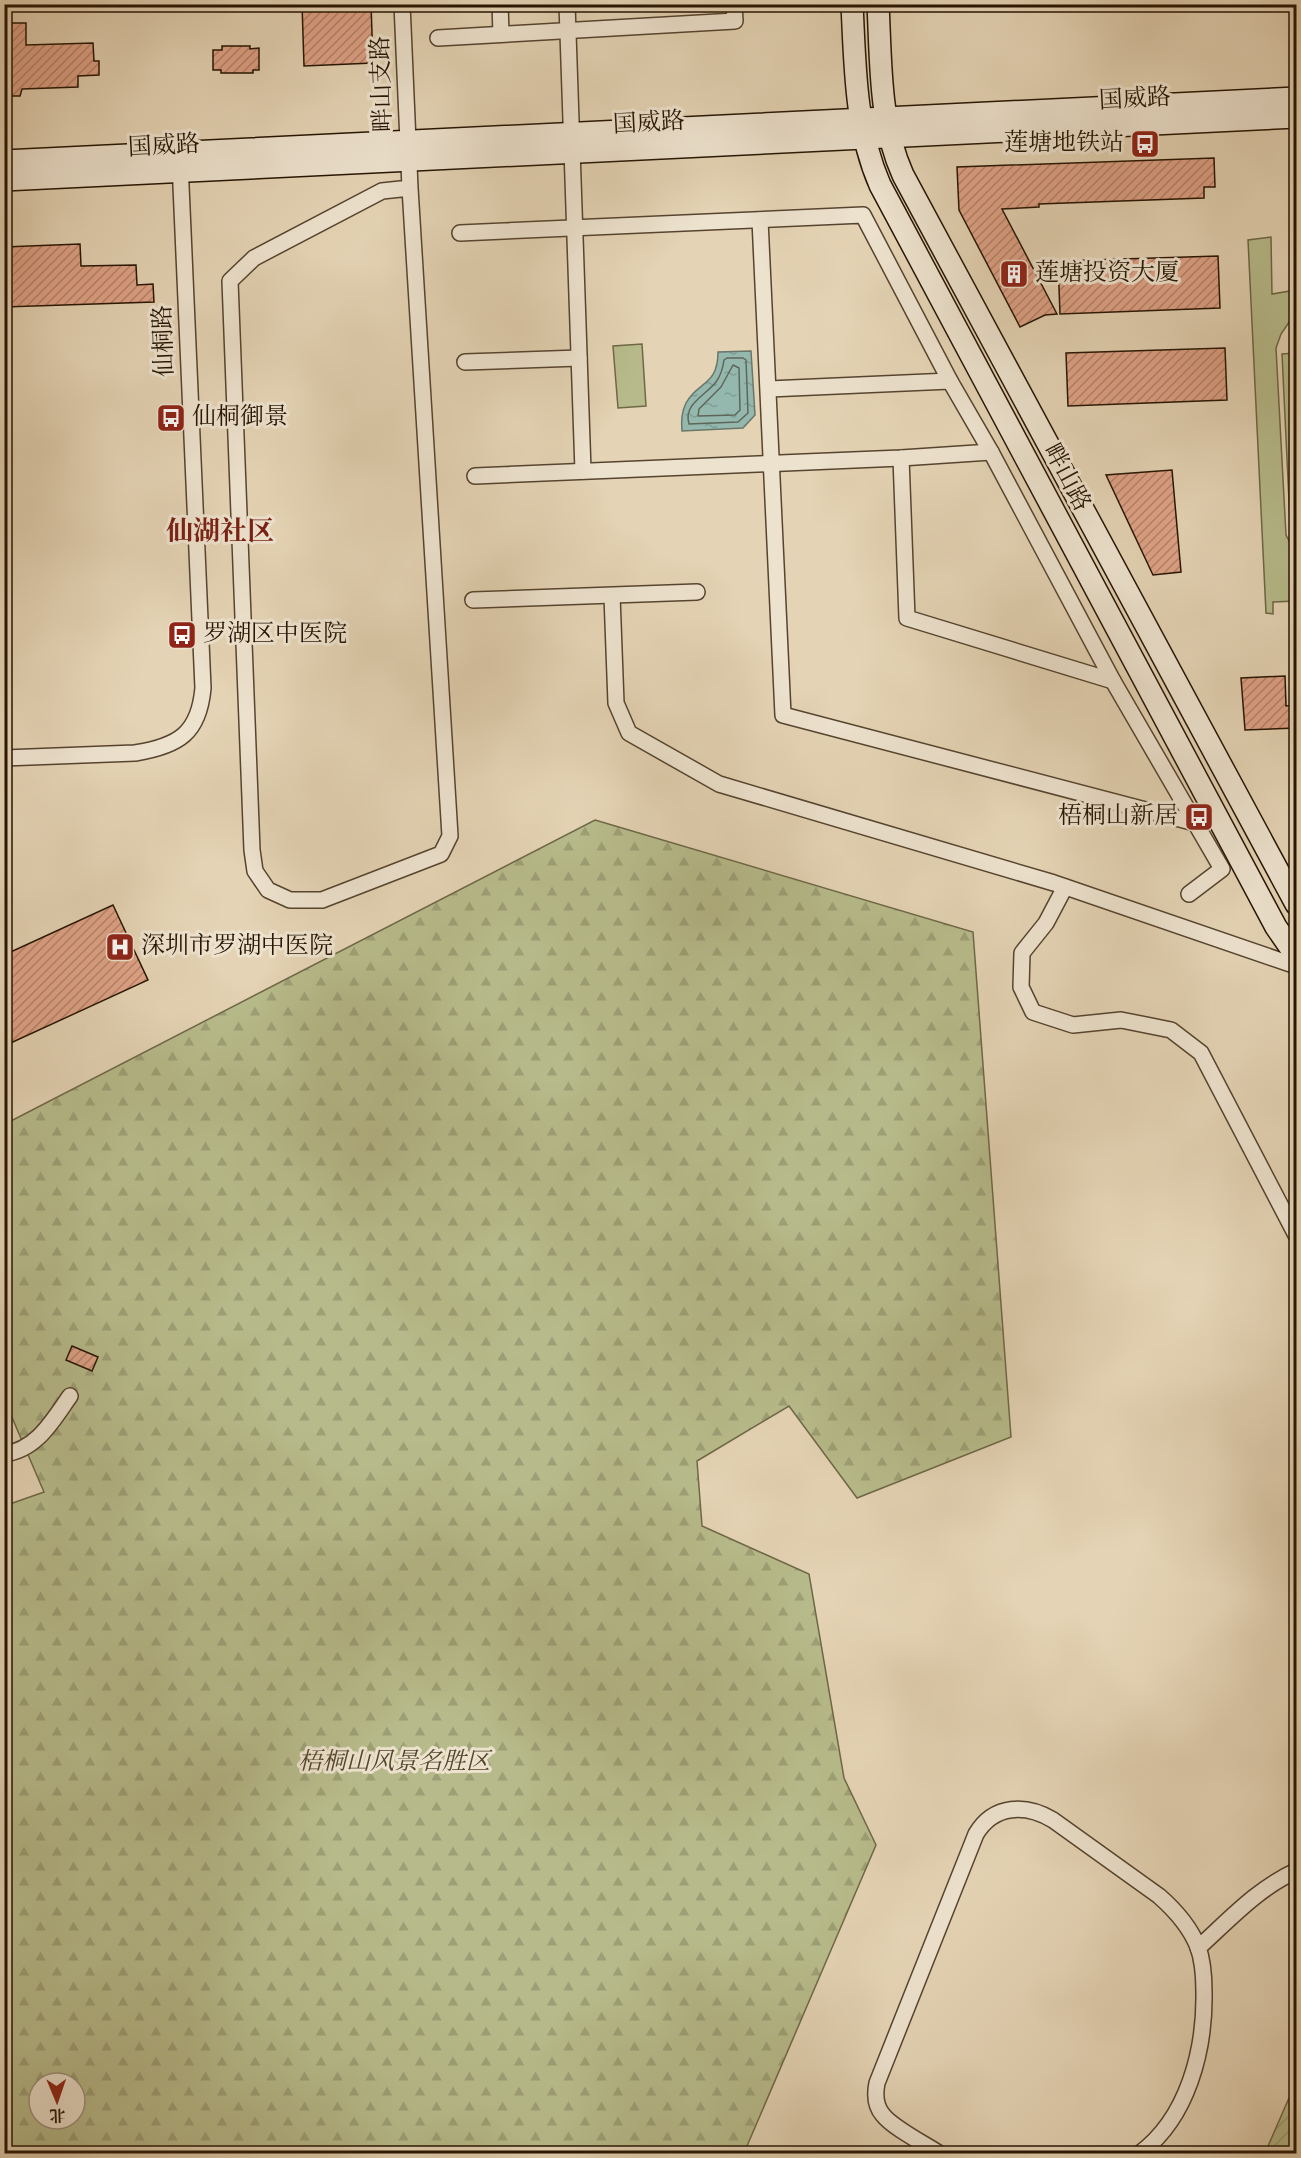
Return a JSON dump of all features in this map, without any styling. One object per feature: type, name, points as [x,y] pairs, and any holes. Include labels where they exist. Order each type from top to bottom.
[{"type":"street","name":"畔山支路","points":[[402,4],[410,188],[450,836],[441,854],[322,900],[290,900],[268,890],[255,871],[252,850],[230,281],[254,258],[372,196],[382,191],[410,188]]},
{"type":"street","points":[[500,4],[501,34]]},
{"type":"street","points":[[567,4],[583,471]]},
{"type":"street","points":[[438,38],[735,21],[734,4]]},
{"type":"street","name":"畔山路","points":[[852,4],[862,130],[880,185],[1276,927],[1296,956]]},
{"type":"street","name":"畔山路","points":[[878,4],[887,129],[903,175],[1296,904]]},
{"type":"street","name":"国威路","points":[[887,129],[1296,98]]},
{"type":"street","name":"国威路","points":[[4,180],[180,162],[862,130],[1296,117]]},
{"type":"street","name":"国威路","points":[[4,161],[180,162]]},
{"type":"street","name":"仙桐路","points":[[4,758],[135,753],[151,750],[181,739],[192,727],[199,714],[203,688],[180,162]]},
{"type":"street","points":[[460,233],[863,214],[950,381],[991,452],[1113,681],[1222,869],[1189,894]]},
{"type":"street","points":[[760,220],[783,715],[1195,823]]},
{"type":"street","points":[[465,362],[579,358]]},
{"type":"street","points":[[769,389],[950,381]]},
{"type":"street","points":[[475,476],[901,458],[991,452]]},
{"type":"street","points":[[901,458],[907,618],[1113,681]]},
{"type":"street","points":[[473,600],[697,592]]},
{"type":"street","points":[[612,596],[616,703],[629,733],[718,784],[1065,887],[1296,966]]},
{"type":"street","points":[[1065,887],[1046,923],[1022,953],[1021,987],[1033,1012],[1073,1025],[1121,1020],[1171,1030],[1201,1053],[1296,1235]]},
{"type":"street","points":[[4,1454],[31,1445],[48,1427],[70,1396]]},
{"type":"street","points":[[940,2154],[881,2114],[875,2092],[976,1834],[982,1823],[1004,1811],[1017,1809],[1042,1813],[1172,1907],[1198,1948],[1204,1974],[1204,2006],[1195,2068],[1184,2098],[1168,2124],[1139,2154]]},
{"type":"street","points":[[1198,1948],[1261,1892],[1296,1871]]},
{"type":"green space","points":[[1271,237],[1272,294],[1296,290],[1296,312],[1281,334],[1276,348],[1286,535],[1296,554],[1296,601],[1273,602],[1273,614],[1266,613],[1248,240]]},
{"type":"green space","points":[[642,344],[646,406],[618,408],[613,346]]},
{"type":"green space","points":[[1296,353],[1296,521],[1290,522],[1282,354]]},
{"type":"green space","name":"梧桐山风景名胜区","points":[[595,820],[973,932],[1011,1437],[857,1498],[789,1406],[697,1461],[702,1526],[809,1574],[844,1778],[876,1845],[744,2153],[5,2153],[4,1506],[44,1492],[5,1401],[5,1124]]},
{"type":"green space","points":[[1296,2091],[1296,2153],[1265,2153],[1289,2098]]},
{"type":"water","points":[[751,351],[755,415],[743,428],[682,431],[682,416],[686,403],[715,371],[718,352]]},
{"type":"building","points":[[302,4],[371,4],[373,63],[304,66]]},
{"type":"building","points":[[4,23],[26,23],[26,45],[93,43],[94,61],[99,61],[99,75],[78,76],[78,87],[22,89],[20,96],[4,96]]},
{"type":"building","points":[[222,46],[259,48],[259,70],[253,70],[253,73],[221,73],[221,70],[213,70],[213,50],[222,50]]},
{"type":"building","points":[[1214,158],[1215,187],[1204,187],[1204,198],[1039,204],[1039,207],[1002,209],[1057,314],[1045,315],[1020,327],[959,210],[957,167]]},
{"type":"building","points":[[80,244],[81,266],[136,265],[137,285],[153,284],[154,302],[4,307],[4,247]]},
{"type":"building","points":[[1218,256],[1220,308],[1060,314],[1058,261]]},
{"type":"building","points":[[1225,348],[1227,400],[1068,406],[1066,353]]},
{"type":"building","points":[[1172,470],[1181,572],[1153,575],[1106,475]]},
{"type":"building","points":[[1285,676],[1286,706],[1296,705],[1296,728],[1245,730],[1241,678]]},
{"type":"building","points":[[113,905],[148,980],[4,1046],[4,955]]},
{"type":"building","points":[[72,1346],[98,1357],[92,1371],[66,1360]]},
{"type":"place","name":"莲塘地铁站","points":[[1145,144]]},
{"type":"place","name":"莲塘投资大厦","points":[[1014,274]]},
{"type":"place","name":"仙桐御景","points":[[171,418]]},
{"type":"place","name":"罗湖区中医院","points":[[182,635]]},
{"type":"place","name":"梧桐山新居","points":[[1199,817]]},
{"type":"place","name":"深圳市罗湖中医院","points":[[120,947]]},
{"type":"district","name":"仙湖社区","points":[[220,533]]}]
